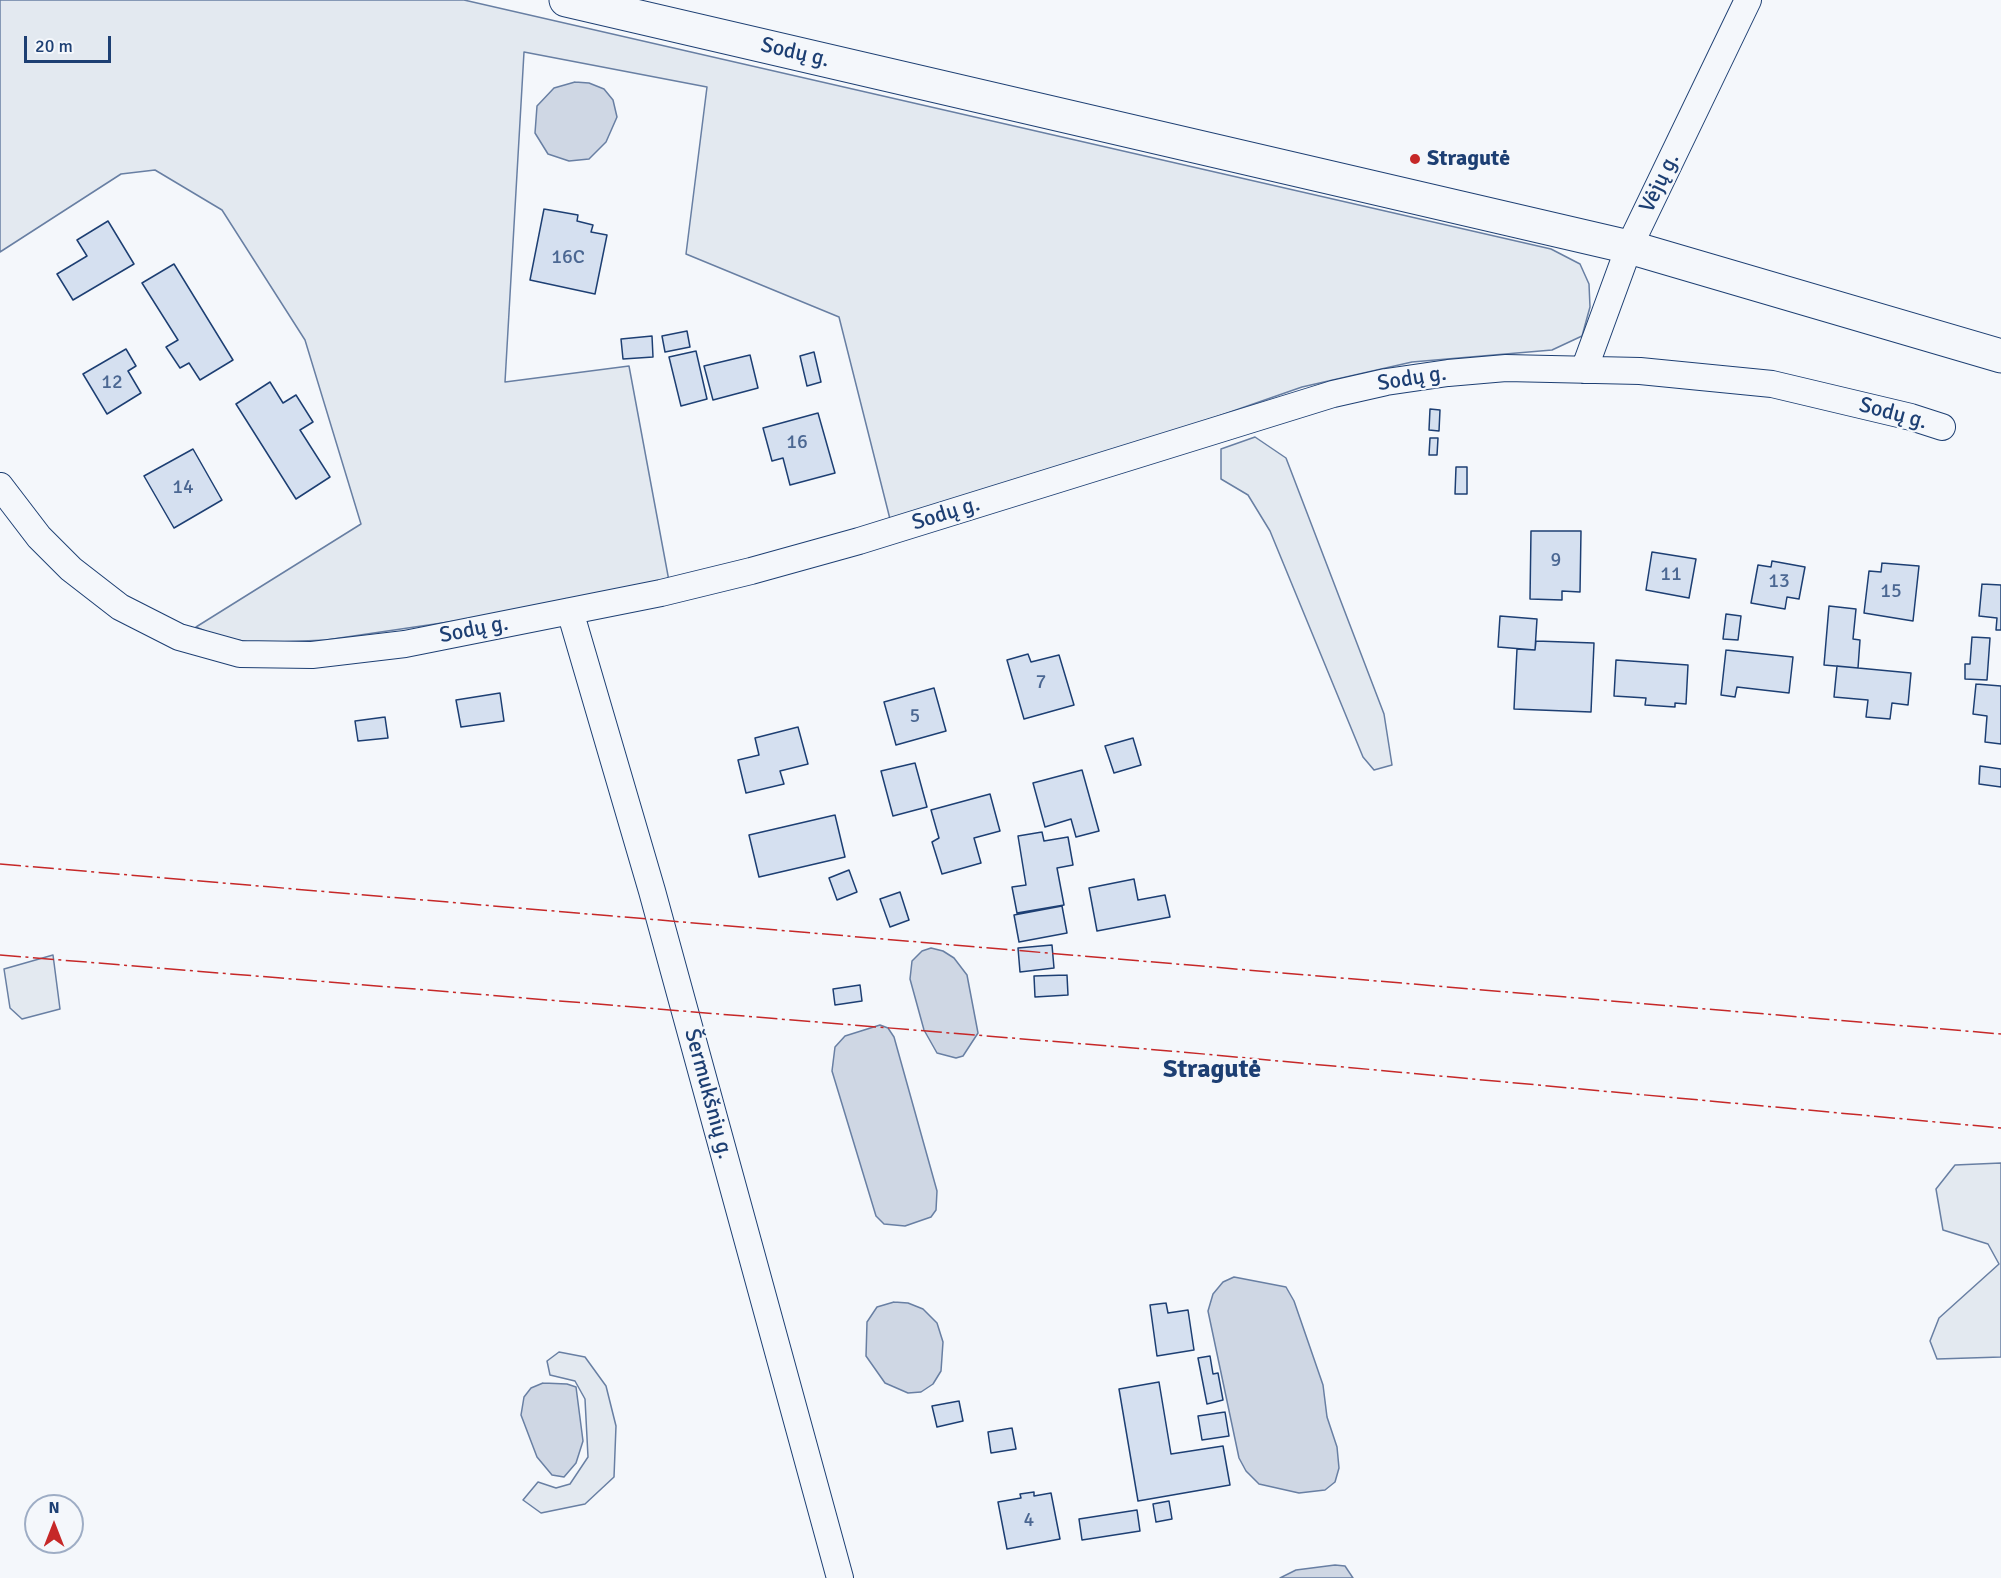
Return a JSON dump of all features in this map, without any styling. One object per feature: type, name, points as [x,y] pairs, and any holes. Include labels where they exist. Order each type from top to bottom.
[{"type":"main road","name":"Sodų g.","points":[[566,0],[1629,247],[2001,356]]},
{"type":"street","name":"Vėjų g.","points":[[1584,370],[1629,247],[1748,0]]},
{"type":"street","name":"Sodų g.","points":[[0,486],[47,545],[71,569],[120,607],[179,637],[240,654],[312,655],[405,644],[661,593],[859,541],[1333,393],[1386,382],[1506,368],[1640,371],[1772,384],[1911,417],[1942,427]]},
{"type":"street","name":"Šermukšnių g.","points":[[570,611],[652,891],[840,1578]]},
{"type":"shaded area","points":[[0,0],[464,0],[1551,249],[1580,264],[1589,284],[1590,307],[1582,336],[1552,350],[1412,362],[1302,387],[1104,456],[891,523],[839,317],[686,254],[707,87],[524,52],[505,382],[629,366],[669,581],[476,618],[326,640],[255,643],[219,637],[196,627],[361,524],[305,340],[222,210],[155,170],[121,174],[0,252]]},
{"type":"shaded area","points":[[575,82],[589,83],[604,89],[613,100],[617,117],[606,142],[589,159],[569,161],[548,154],[535,133],[537,106],[554,88]]},
{"type":"shaded area","points":[[1255,437],[1286,458],[1384,714],[1392,765],[1374,770],[1363,757],[1270,531],[1248,495],[1221,479],[1221,449]]},
{"type":"shaded area","points":[[931,948],[943,951],[954,958],[967,975],[978,1033],[963,1056],[956,1058],[937,1053],[924,1030],[910,979],[912,961],[922,951]]},
{"type":"shaded area","points":[[53,955],[60,1009],[22,1019],[10,1008],[4,969]]},
{"type":"shaded area","points":[[880,1025],[888,1028],[894,1037],[937,1191],[936,1210],[931,1217],[905,1226],[884,1224],[876,1216],[832,1071],[835,1047],[845,1036]]},
{"type":"shaded area","points":[[2001,1163],[2001,1357],[1937,1359],[1930,1341],[1939,1318],[1999,1264],[1988,1244],[1943,1230],[1936,1189],[1955,1165]]},
{"type":"shaded area","points":[[1234,1277],[1286,1287],[1294,1301],[1323,1385],[1327,1417],[1337,1447],[1339,1468],[1335,1482],[1325,1490],[1299,1493],[1259,1484],[1246,1471],[1239,1458],[1208,1311],[1213,1294],[1223,1282]]},
{"type":"shaded area","points":[[894,1302],[908,1303],[923,1309],[937,1323],[943,1342],[941,1371],[933,1384],[921,1392],[908,1393],[885,1383],[866,1356],[867,1322],[877,1307]]},
{"type":"shaded area","points":[[559,1352],[585,1357],[606,1386],[616,1426],[614,1477],[585,1504],[541,1513],[523,1500],[538,1482],[556,1488],[570,1484],[588,1457],[585,1399],[575,1381],[550,1375],[547,1361]]},
{"type":"shaded area","points":[[543,1383],[567,1384],[576,1387],[583,1441],[576,1463],[564,1477],[552,1475],[537,1457],[521,1415],[524,1397],[531,1388]]},
{"type":"shaded area","points":[[1335,1565],[1345,1566],[1353,1578],[1280,1578],[1296,1570]]},
{"type":"building","points":[[544,209],[578,215],[577,221],[593,225],[591,232],[607,235],[595,294],[530,280]]},
{"type":"building","points":[[108,221],[134,264],[73,300],[57,274],[87,256],[77,240]]},
{"type":"building","points":[[174,264],[233,360],[200,380],[189,363],[180,368],[166,347],[178,340],[142,283]]},
{"type":"building","points":[[687,331],[690,347],[665,352],[662,336]]},
{"type":"building","points":[[652,336],[653,357],[623,359],[621,339]]},
{"type":"building","points":[[126,349],[136,366],[128,371],[141,393],[107,414],[83,374]]},
{"type":"building","points":[[696,351],[707,399],[681,406],[669,357]]},
{"type":"building","points":[[814,352],[821,382],[807,386],[800,356]]},
{"type":"building","points":[[750,355],[758,388],[713,400],[704,366]]},
{"type":"building","points":[[270,382],[283,403],[296,395],[313,422],[300,430],[330,477],[296,499],[236,404]]},
{"type":"building","points":[[1430,409],[1440,410],[1439,431],[1429,430]]},
{"type":"building","points":[[818,413],[835,473],[790,485],[783,458],[772,461],[763,428]]},
{"type":"building","points":[[1430,438],[1438,438],[1437,455],[1429,455]]},
{"type":"building","points":[[193,449],[222,500],[174,528],[144,476]]},
{"type":"building","points":[[1456,467],[1467,467],[1467,494],[1455,494]]},
{"type":"building","points":[[1531,531],[1581,531],[1580,592],[1562,591],[1562,600],[1530,599]]},
{"type":"building","points":[[1652,552],[1696,559],[1689,598],[1646,590]]},
{"type":"building","points":[[1772,561],[1805,567],[1799,599],[1787,597],[1785,609],[1751,603],[1758,565],[1771,567]]},
{"type":"building","points":[[1882,563],[1919,566],[1913,621],[1864,613],[1869,571],[1881,572]]},
{"type":"building","points":[[1982,584],[2001,585],[2001,630],[1996,630],[1997,618],[1979,616]]},
{"type":"building","points":[[1829,606],[1856,609],[1853,639],[1860,640],[1858,668],[1824,665]]},
{"type":"building","points":[[1726,614],[1741,616],[1738,640],[1723,639]]},
{"type":"building","points":[[1500,616],[1537,619],[1535,650],[1498,647]]},
{"type":"building","points":[[1972,637],[1990,638],[1987,680],[1965,679],[1965,664],[1970,664]]},
{"type":"building","points":[[1536,641],[1594,643],[1591,712],[1514,709],[1517,649],[1535,650]]},
{"type":"building","points":[[1726,650],[1793,657],[1789,693],[1737,687],[1735,697],[1721,695]]},
{"type":"building","points":[[1028,654],[1031,662],[1059,655],[1074,705],[1024,719],[1007,660]]},
{"type":"building","points":[[1616,660],[1688,665],[1686,704],[1675,703],[1675,707],[1645,705],[1646,698],[1614,696]]},
{"type":"building","points":[[1837,666],[1911,673],[1908,705],[1892,703],[1890,719],[1866,717],[1868,700],[1834,697]]},
{"type":"building","points":[[1976,684],[2001,686],[2001,744],[1985,742],[1987,716],[1973,714]]},
{"type":"building","points":[[934,688],[946,731],[896,745],[884,702]]},
{"type":"building","points":[[500,693],[504,721],[461,727],[456,700]]},
{"type":"building","points":[[385,717],[388,738],[358,741],[355,721]]},
{"type":"building","points":[[798,727],[808,764],[780,771],[784,784],[746,793],[738,760],[759,755],[755,738]]},
{"type":"building","points":[[1133,738],[1141,765],[1114,773],[1105,746]]},
{"type":"building","points":[[915,763],[927,807],[893,816],[881,771]]},
{"type":"building","points":[[1980,766],[2001,769],[2001,787],[1979,784]]},
{"type":"building","points":[[1082,770],[1099,831],[1076,837],[1071,819],[1045,827],[1033,783]]},
{"type":"building","points":[[990,794],[1000,831],[974,838],[981,863],[942,874],[932,842],[939,838],[931,810]]},
{"type":"building","points":[[835,815],[845,857],[759,877],[749,835]]},
{"type":"building","points":[[1042,832],[1044,841],[1068,837],[1073,865],[1057,868],[1064,905],[1017,913],[1012,887],[1026,885],[1018,836]]},
{"type":"building","points":[[849,870],[857,892],[837,900],[829,878]]},
{"type":"building","points":[[1134,879],[1138,900],[1165,895],[1170,917],[1097,931],[1089,888]]},
{"type":"building","points":[[900,892],[909,920],[890,927],[880,899]]},
{"type":"building","points":[[1062,906],[1067,933],[1019,942],[1014,915]]},
{"type":"building","points":[[1052,945],[1054,968],[1020,972],[1018,948]]},
{"type":"building","points":[[1067,975],[1068,995],[1035,997],[1034,976]]},
{"type":"building","points":[[860,985],[862,1001],[835,1005],[833,989]]},
{"type":"building","points":[[1166,1303],[1168,1313],[1188,1310],[1194,1350],[1157,1356],[1150,1305]]},
{"type":"building","points":[[1210,1356],[1213,1374],[1218,1373],[1223,1400],[1207,1404],[1198,1358]]},
{"type":"building","points":[[1159,1382],[1171,1454],[1223,1446],[1230,1485],[1138,1501],[1119,1389]]},
{"type":"building","points":[[959,1401],[963,1421],[937,1427],[932,1406]]},
{"type":"building","points":[[1225,1412],[1229,1436],[1202,1440],[1198,1416]]},
{"type":"building","points":[[1012,1428],[1016,1449],[991,1453],[988,1432]]},
{"type":"building","points":[[1034,1492],[1034,1496],[1051,1493],[1060,1539],[1007,1549],[998,1502],[1021,1498],[1020,1494]]},
{"type":"building","points":[[1169,1501],[1172,1519],[1156,1522],[1153,1504]]},
{"type":"building","points":[[1137,1510],[1140,1531],[1082,1540],[1079,1519]]},
{"type":"power","points":[[0,864],[2001,1034]]},
{"type":"power","points":[[0,955],[1182,1052],[2001,1128]]},
{"type":"place","name":"Stragutė","points":[[1415,159]]},
{"type":"district","name":"Stragutė","points":[[1212,1070]]}]
